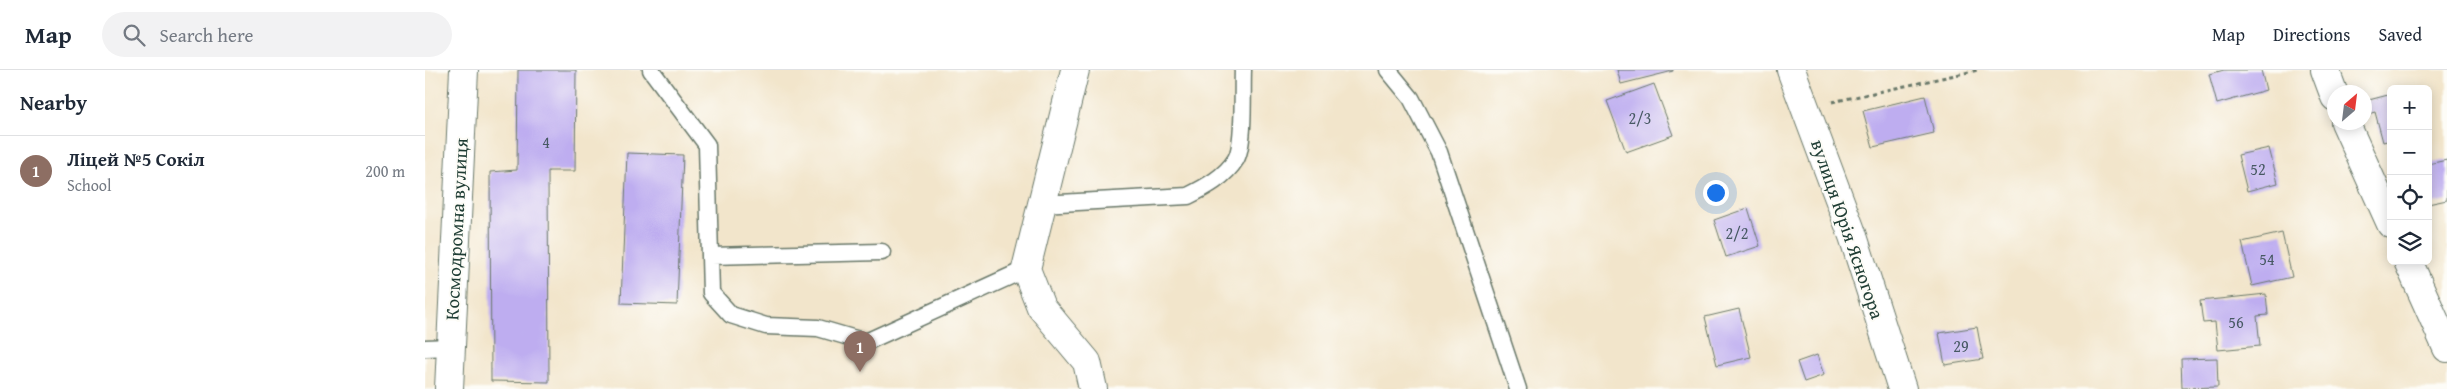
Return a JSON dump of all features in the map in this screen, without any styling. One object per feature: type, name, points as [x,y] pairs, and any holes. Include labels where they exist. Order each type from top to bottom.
[{"type":"street","name":"Космодромна вулиця","points":[[449,389],[437,348],[464,70]]},
{"type":"street","points":[[1075,70],[1026,268],[1041,306],[1087,362],[1093,389]]},
{"type":"street","name":"вулиця Юрія Ясногора","points":[[1791,70],[1853,236],[1902,389]]},
{"type":"street","points":[[2325,70],[2331,85]]},
{"type":"street","points":[[2349,130],[2389,220]]},
{"type":"street","points":[[2410,265],[2447,348]]},
{"type":"lane","points":[[651,70],[707,145],[711,294],[731,315],[766,326],[818,328],[866,342],[1026,268]]},
{"type":"lane","points":[[1041,204],[1188,196],[1208,186],[1226,172],[1238,157],[1241,138],[1243,70]]},
{"type":"lane","points":[[1388,70],[1411,98],[1439,152],[1518,389]]},
{"type":"lane","points":[[711,256],[882,252]]},
{"type":"path","points":[[1805,108],[1978,70]]},
{"type":"building","points":[[518,70],[576,70],[575,171],[548,171],[549,382],[491,381],[490,172],[517,170]]},
{"type":"building","points":[[1617,70],[1673,70],[1673,71],[1621,84]]},
{"type":"building","points":[[2224,70],[2261,70],[2266,90],[2217,104],[2209,74]]},
{"type":"building","points":[[1654,84],[1673,135],[1626,152],[1607,101]]},
{"type":"building","points":[[2387,95],[2387,141],[2383,142],[2375,112],[2372,113],[2372,99]]},
{"type":"building","points":[[1925,96],[1934,133],[1873,147],[1863,111]]},
{"type":"building","points":[[2269,148],[2278,183],[2247,191],[2238,155]]},
{"type":"building","points":[[627,153],[683,155],[677,305],[621,303]]},
{"type":"building","points":[[2447,160],[2447,200],[2432,203],[2432,175],[2432,163]]},
{"type":"building","points":[[1748,208],[1760,246],[1726,257],[1714,220]]},
{"type":"building","points":[[2282,233],[2292,277],[2252,286],[2242,242]]},
{"type":"building","points":[[2266,294],[2268,315],[2257,316],[2260,346],[2218,350],[2215,322],[2203,323],[2200,301]]},
{"type":"building","points":[[1739,309],[1751,357],[1717,365],[1705,317]]},
{"type":"building","points":[[1977,327],[1983,359],[1945,365],[1939,333]]},
{"type":"building","points":[[1817,355],[1824,375],[1804,382],[1797,362]]},
{"type":"building","points":[[2217,358],[2218,387],[2182,388],[2181,359]]},
{"type":"place","name":"Ліцей №5 Сокіл","points":[[860,372]]}]
